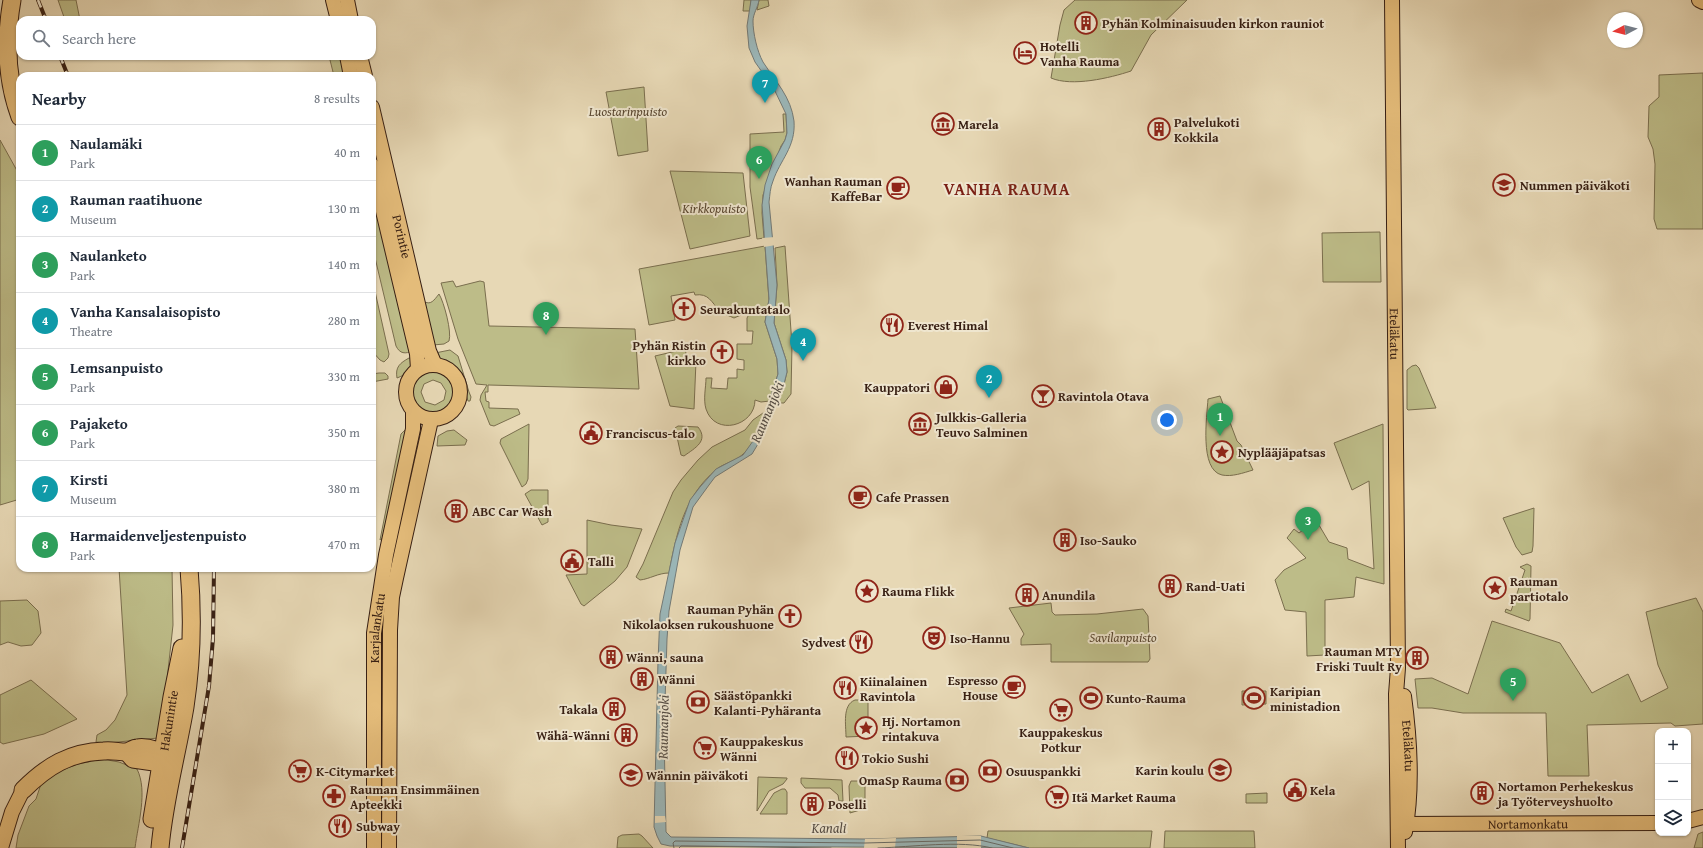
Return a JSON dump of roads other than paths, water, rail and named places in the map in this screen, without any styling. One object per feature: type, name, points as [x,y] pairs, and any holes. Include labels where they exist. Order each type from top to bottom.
[{"type":"highway","points":[[12,0],[7,38],[12,87],[16,102]]},
{"type":"highway","name":"Hakunintie","points":[[150,848],[153,814],[167,759],[190,594],[189,572]]},
{"type":"highway","points":[[23,790],[39,774],[64,760],[103,751],[127,752],[138,747],[167,759]]},
{"type":"highway","name":"Hakunintie","points":[[160,848],[166,805],[167,759]]},
{"type":"main road","points":[[333,0],[337,16]]},
{"type":"main road","points":[[347,0],[350,16]]},
{"type":"main road","name":"Eteläkatu","points":[[1392,0],[1398,668],[1396,694],[1402,824]]},
{"type":"main road","points":[[1699,0],[1703,2]]},
{"type":"main road","points":[[347,60],[350,72]]},
{"type":"main road","points":[[361,60],[364,72]]},
{"type":"main road","name":"Porintie","points":[[376,124],[429,351],[435,365]]},
{"type":"main road","name":"Porintie","points":[[376,182],[417,354],[418,369]]},
{"type":"main road","points":[[426,365],[435,365],[444,368],[452,374],[458,381],[460,390],[456,407],[449,414],[431,420],[420,417],[413,411],[407,399],[406,389],[409,380],[418,369],[426,365]]},
{"type":"main road","name":"Karjalankatu","points":[[374,848],[374,633],[386,555],[413,429],[413,411]]},
{"type":"main road","name":"Karjalankatu","points":[[389,848],[390,630],[392,597],[431,420]]},
{"type":"main road","points":[[1,848],[6,827],[23,790]]},
{"type":"main road","points":[[1691,820],[1703,817]]},
{"type":"main road","name":"Nortamonkatu","points":[[1402,824],[1540,825],[1655,823]]},
{"type":"main road","points":[[1398,848],[1402,824]]},
{"type":"main road","points":[[1402,824],[1402,848]]},
{"type":"main road","points":[[6,827],[8,848]]},
{"type":"water","name":"Raumanjoki","points":[[751,0],[759,0],[754,16],[753,26],[759,53],[763,62],[778,83],[790,104],[794,121],[793,138],[776,173],[770,192],[769,202],[777,285],[774,323],[786,360],[787,372],[783,388],[752,454],[715,477],[709,485],[693,507],[680,550],[669,611],[667,639],[664,733],[666,832],[671,837],[865,839],[981,836],[1029,848],[670,846],[661,844],[654,827],[660,614],[675,543],[690,500],[716,469],[743,455],[758,434],[778,374],[777,359],[765,322],[769,299],[762,205],[765,185],[772,164],[785,140],[787,133],[786,114],[774,89],[755,62],[749,48],[747,26]]},
{"type":"railway","points":[[38,0],[44,16]]},
{"type":"railway","points":[[62,60],[66,72]]},
{"type":"railway","points":[[182,848],[209,686],[213,638],[214,572]]},
{"type":"place","name":"Pyhän Kolminaisuuden kirkon rauniot","points":[[1086,23]]},
{"type":"place","name":"Hotelli Vanha Rauma","points":[[1025,53]]},
{"type":"place","name":"Kirsti","points":[[765,103]]},
{"type":"place","name":"Marela","points":[[943,124]]},
{"type":"place","name":"Palvelukoti Kokkila","points":[[1159,129]]},
{"type":"place","name":"Pajaketo","points":[[759,179]]},
{"type":"place","name":"Nummen päiväkoti","points":[[1504,185]]},
{"type":"place","name":"Wanhan Rauman KaffeBar","points":[[898,188]]},
{"type":"place","name":"Seurakuntatalo","points":[[684,309]]},
{"type":"place","name":"Everest Himal","points":[[892,325]]},
{"type":"place","name":"Harmaidenveljestenpuisto","points":[[546,335]]},
{"type":"place","name":"Pyhän Ristin kirkko","points":[[722,352]]},
{"type":"place","name":"Vanha Kansalaisopisto","points":[[803,361]]},
{"type":"place","name":"Kauppatori","points":[[946,387]]},
{"type":"place","name":"Ravintola Otava","points":[[1043,396]]},
{"type":"place","name":"Rauman raatihuone","points":[[989,398]]},
{"type":"place","name":"Julkkis-Galleria Teuvo Salminen","points":[[920,424]]},
{"type":"place","name":"Franciscus-talo","points":[[591,433]]},
{"type":"place","name":"Naulamäki","points":[[1220,436]]},
{"type":"place","name":"Nyplääjäpatsas","points":[[1222,452]]},
{"type":"place","name":"Cafe Prassen","points":[[860,497]]},
{"type":"place","name":"ABC Car Wash","points":[[456,511]]},
{"type":"place","name":"Iso-Sauko","points":[[1065,540]]},
{"type":"place","name":"Naulanketo","points":[[1308,540]]},
{"type":"place","name":"Talli","points":[[572,561]]},
{"type":"place","name":"Rand-Uati","points":[[1170,586]]},
{"type":"place","name":"Rauman partiotalo","points":[[1495,588]]},
{"type":"place","name":"Rauma Flikk","points":[[867,591]]},
{"type":"place","name":"Anundila","points":[[1027,595]]},
{"type":"place","name":"Rauman Pyhän Nikolaoksen rukoushuone","points":[[790,616]]},
{"type":"place","name":"Iso-Hannu","points":[[934,638]]},
{"type":"place","name":"Sydvest","points":[[861,642]]},
{"type":"place","name":"Wänni, sauna","points":[[611,657]]},
{"type":"place","name":"Rauman MTY Friski Tuult Ry","points":[[1417,658]]},
{"type":"place","name":"Wänni","points":[[642,679]]},
{"type":"place","name":"Espresso House","points":[[1014,687]]},
{"type":"place","name":"Kiinalainen Ravintola","points":[[845,688]]},
{"type":"place","name":"Kunto-Rauma","points":[[1091,698]]},
{"type":"place","name":"Karipian ministadion","points":[[1254,698]]},
{"type":"place","name":"Lemsanpuisto","points":[[1513,701]]},
{"type":"place","name":"Säästöpankki Kalanti-Pyhäranta","points":[[698,702]]},
{"type":"place","name":"Takala","points":[[614,709]]},
{"type":"place","name":"Kauppakeskus Potkur","points":[[1061,710]]},
{"type":"place","name":"Hj. Nortamon rintakuva","points":[[866,728]]},
{"type":"place","name":"Wähä-Wänni","points":[[626,735]]},
{"type":"place","name":"Kauppakeskus Wänni","points":[[705,748]]},
{"type":"place","name":"Tokio Sushi","points":[[847,758]]},
{"type":"place","name":"Karin koulu","points":[[1220,770]]},
{"type":"place","name":"K-Citymarket","points":[[300,771]]},
{"type":"place","name":"Osuuspankki","points":[[990,771]]},
{"type":"place","name":"Wännin päiväkoti","points":[[631,775]]},
{"type":"place","name":"OmaSp Rauma","points":[[957,780]]},
{"type":"place","name":"Kela","points":[[1295,790]]},
{"type":"place","name":"Nortamon Perhekeskus ja Työterveyshuolto","points":[[1482,793]]},
{"type":"place","name":"Rauman Ensimmäinen Apteekki","points":[[334,796]]},
{"type":"place","name":"Itä Market Rauma","points":[[1057,797]]},
{"type":"place","name":"Poselli","points":[[812,804]]},
{"type":"place","name":"Subway","points":[[340,826]]},
{"type":"district","name":"VANHA RAUMA","points":[[1007,189]]},
{"type":"park label","name":"Luostarinpuisto","points":[[628,111]]},
{"type":"park label","name":"Kirkkopuisto","points":[[714,208]]},
{"type":"park label","name":"Savilanpuisto","points":[[1123,637]]},
{"type":"water label","name":"Kanali","points":[[829,828]]}]
